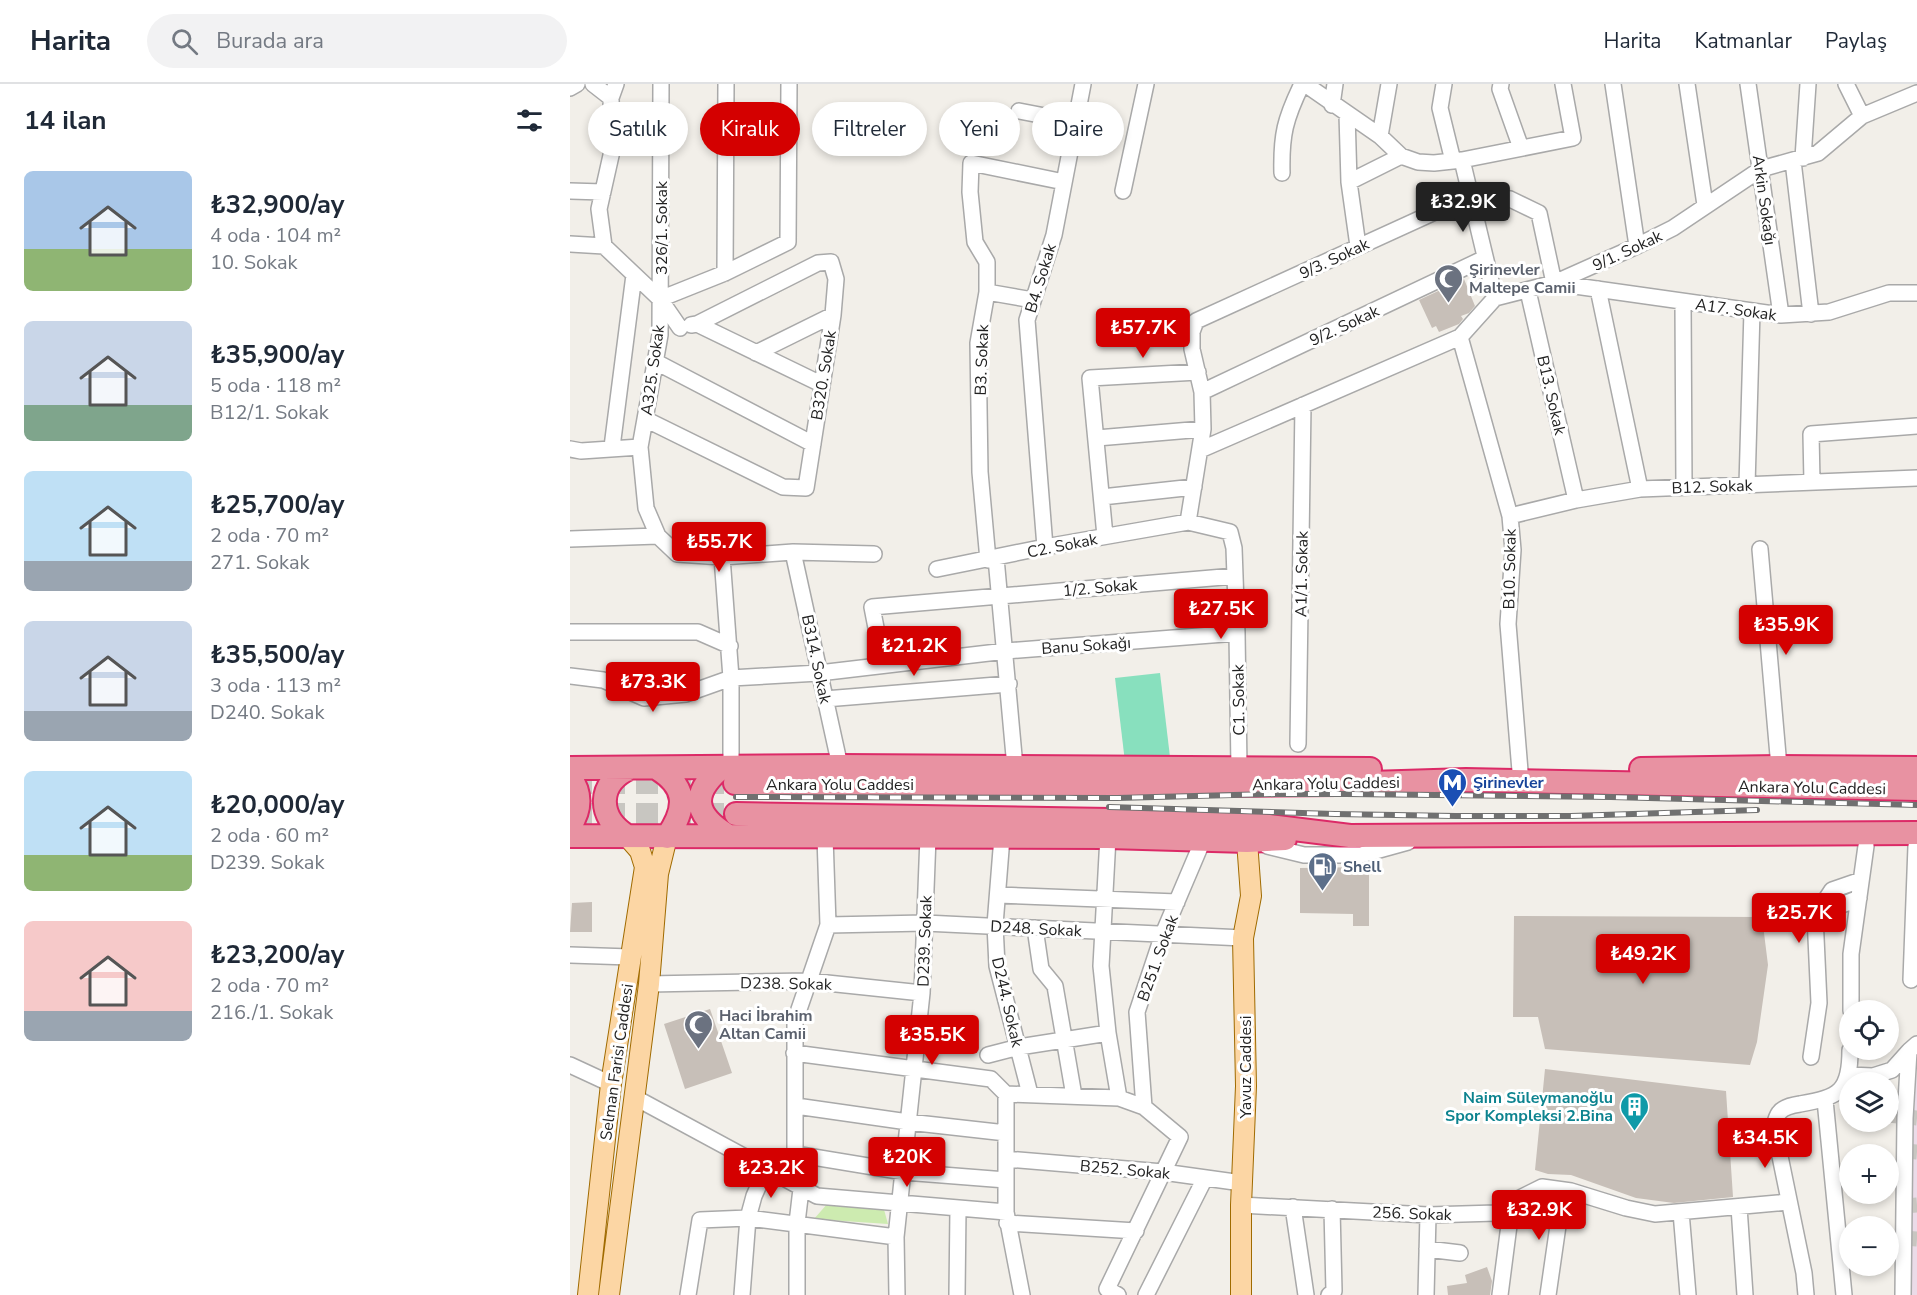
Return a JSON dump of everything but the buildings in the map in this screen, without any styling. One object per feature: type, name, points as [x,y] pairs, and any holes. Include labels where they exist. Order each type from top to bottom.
[{"type":"highway","points":[[570,768],[729,772],[840,766],[1362,768],[1456,780],[1520,771],[1779,767],[1917,768]]},
{"type":"highway","points":[[627,836],[616,829],[605,810],[608,786],[613,778],[630,768]]},
{"type":"highway","points":[[658,769],[678,788],[682,803],[681,812],[667,837]]},
{"type":"highway","points":[[727,835],[709,821],[700,810],[699,802],[704,786],[710,777],[729,772]]},
{"type":"highway","name":"Ankara Yolu Caddesi","points":[[729,772],[1071,786],[1338,784],[1456,780],[1917,789]]},
{"type":"highway","points":[[570,777],[577,786],[580,798],[579,807],[570,826]]},
{"type":"highway","name":"Ankara Yolu Caddesi","points":[[736,814],[1237,822],[1350,836],[1531,834],[1917,842]]},
{"type":"highway","points":[[1531,834],[1574,842],[1866,846],[1917,842]]},
{"type":"highway","points":[[570,836],[1108,837],[1247,841],[1350,836]]},
{"type":"main road","name":"Selman Farisi Caddesi","points":[[588,1295],[611,1084],[645,867],[640,851],[627,836]]},
{"type":"main road","name":"Selman Farisi Caddesi","points":[[609,1295],[649,984],[658,874],[667,837]]},
{"type":"main road","name":"Yavuz Caddesi","points":[[1241,1295],[1241,1205],[1246,1086],[1243,938],[1251,896],[1247,841]]},
{"type":"street","points":[[570,88],[577,84]]},
{"type":"street","points":[[593,84],[614,91],[612,151],[599,209],[604,246],[660,299],[680,328]]},
{"type":"street","name":"326/1. Sokak","points":[[660,299],[662,84]]},
{"type":"street","points":[[725,273],[726,84]]},
{"type":"street","points":[[660,299],[725,273],[788,242],[789,84]]},
{"type":"street","name":"B4. Sokak","points":[[1080,102],[1083,84]]},
{"type":"street","points":[[1124,191],[1146,84]]},
{"type":"street","points":[[1282,173],[1282,134],[1290,110],[1303,84],[1380,136],[1401,156],[1419,162],[1458,161],[1573,138],[1563,84]]},
{"type":"street","points":[[1332,105],[1335,84]]},
{"type":"street","points":[[1380,136],[1389,84]]},
{"type":"street","points":[[1200,450],[1460,338],[1495,298],[1472,195],[1440,108],[1444,84]]},
{"type":"street","points":[[1501,84],[1500,88],[1521,148]]},
{"type":"street","points":[[1612,84],[1637,246]]},
{"type":"street","points":[[1687,84],[1706,205]]},
{"type":"street","name":"Arkin Sokağı","points":[[1748,84],[1781,315]]},
{"type":"street","points":[[1808,84],[1798,160],[1811,314]]},
{"type":"street","points":[[1846,84],[1862,116]]},
{"type":"street","name":"9/1. Sokak","points":[[1495,298],[1554,283],[1637,246],[1673,228],[1761,169],[1818,153],[1862,116],[1917,93]]},
{"type":"street","points":[[1347,114],[1349,182],[1358,246]]},
{"type":"street","name":"B4. Sokak","points":[[1045,547],[1027,320],[1053,235],[1069,156]]},
{"type":"street","points":[[1349,182],[1401,156]]},
{"type":"street","name":"B3. Sokak","points":[[1015,767],[1000,596],[992,559],[980,472],[978,343],[987,292],[987,262],[975,243],[970,192],[971,163],[1064,182]]},
{"type":"street","points":[[570,191],[603,192]]},
{"type":"street","points":[[1472,195],[1510,199],[1539,213],[1554,283]]},
{"type":"street","name":"9/3. Sokak","points":[[1198,372],[1192,341],[1196,321],[1472,195]]},
{"type":"street","points":[[570,244],[604,246]]},
{"type":"street","name":"9/2. Sokak","points":[[1202,392],[1485,258]]},
{"type":"street","name":"B320. Sokak","points":[[645,419],[783,486],[806,488],[833,315],[836,279],[831,262],[818,263],[697,324]]},
{"type":"street","points":[[612,447],[634,276]]},
{"type":"street","name":"A17. Sokak","points":[[1554,283],[1781,315],[1829,312],[1889,293],[1917,293]]},
{"type":"street","points":[[1598,289],[1640,489]]},
{"type":"street","name":"B13. Sokak","points":[[1528,291],[1576,500]]},
{"type":"street","points":[[987,292],[1033,300]]},
{"type":"street","name":"A325. Sokak","points":[[658,536],[646,508],[640,447],[660,335],[660,299]]},
{"type":"street","points":[[1683,302],[1684,487]]},
{"type":"street","points":[[1747,485],[1752,311]]},
{"type":"street","points":[[756,353],[833,315]]},
{"type":"street","points":[[660,335],[697,324],[821,384]]},
{"type":"street","name":"B10. Sokak","points":[[1460,338],[1510,516],[1513,550],[1508,624],[1520,771]]},
{"type":"street","points":[[656,362],[813,444]]},
{"type":"street","points":[[1105,536],[1090,378],[1198,372],[1202,392],[1203,429],[1188,522]]},
{"type":"street","name":"A1/1. Sokak","points":[[1298,744],[1303,405]]},
{"type":"street","points":[[1812,482],[1811,434],[1917,426]]},
{"type":"street","points":[[1097,438],[1203,429]]},
{"type":"street","points":[[574,452],[612,447],[640,447]]},
{"type":"street","name":"B12. Sokak","points":[[1510,516],[1576,500],[1640,489],[1917,478]]},
{"type":"street","points":[[1102,497],[1194,487]]},
{"type":"street","name":"C2. Sokak","points":[[937,569],[1188,522]]},
{"type":"street","name":"C1. Sokak","points":[[1188,522],[1230,532],[1234,548],[1238,633],[1239,767]]},
{"type":"street","points":[[570,538],[658,536],[677,554],[722,557],[793,552],[874,554]]},
{"type":"street","points":[[1760,549],[1779,767]]},
{"type":"street","name":"B314. Sokak","points":[[793,552],[840,766]]},
{"type":"street","points":[[722,557],[730,646],[729,772]]},
{"type":"street","name":"1/2. Sokak","points":[[883,664],[872,607],[1235,576]]},
{"type":"street","points":[[570,632],[698,632],[730,646]]},
{"type":"street","name":"Banu Sokağı","points":[[570,675],[603,680],[644,698],[686,694],[731,678],[819,673],[1006,651],[1238,633]]},
{"type":"street","points":[[825,699],[1009,684]]},
{"type":"street","points":[[1247,841],[1304,855],[1361,855],[1432,835]]},
{"type":"street","points":[[797,1295],[797,1223],[801,1189],[795,1154],[795,1021],[828,925],[825,837]]},
{"type":"street","name":"D239. Sokak","points":[[897,1295],[896,1237],[922,993],[928,837]]},
{"type":"street","name":"D244. Sokak","points":[[1002,837],[995,925],[997,966],[1030,1094]]},
{"type":"street","points":[[1108,837],[1101,966],[1108,1033],[1119,1098]]},
{"type":"street","name":"B251. Sokak","points":[[1144,1107],[1137,1012],[1164,934],[1203,840]]},
{"type":"street","points":[[1911,980],[1917,842]]},
{"type":"street","points":[[1851,1000],[1851,954],[1866,846]]},
{"type":"street","points":[[1810,1057],[1819,1003],[1815,916],[1832,890],[1861,880]]},
{"type":"street","points":[[998,895],[1177,902]]},
{"type":"street","points":[[1815,916],[1859,898]]},
{"type":"street","name":"D248. Sokak","points":[[828,925],[925,923],[995,925],[1243,938]]},
{"type":"street","points":[[1035,928],[1041,969],[1054,986],[1074,1096]]},
{"type":"street","points":[[570,955],[630,957]]},
{"type":"street","name":"D238. Sokak","points":[[649,984],[808,981],[922,993]]},
{"type":"street","points":[[988,1055],[1018,1047],[1108,1033]]},
{"type":"street","points":[[1886,1072],[1892,1070],[1913,1047]]},
{"type":"street","points":[[1903,1295],[1905,1118],[1913,1047]]},
{"type":"street","points":[[794,1053],[991,1079],[1006,1094],[1119,1098],[1144,1107],[1180,1137],[1136,1231],[1113,1292]]},
{"type":"street","points":[[570,1065],[611,1084]]},
{"type":"street","points":[[1806,1295],[1804,1273],[1774,1127],[1779,1113],[1791,1105],[1825,1100],[1839,1089]]},
{"type":"street","points":[[1006,1094],[1006,1217],[1022,1295]]},
{"type":"street","points":[[634,1097],[801,1189],[818,1196],[958,1209],[1006,1217],[1136,1231]]},
{"type":"street","points":[[1825,1100],[1844,1295]]},
{"type":"street","points":[[795,1106],[908,1122],[1006,1132]]},
{"type":"street","points":[[795,1154],[904,1172],[1006,1180]]},
{"type":"street","name":"B252. Sokak","points":[[1007,1159],[1163,1172],[1242,1183]]},
{"type":"street","points":[[742,1295],[748,1218],[754,1196],[766,1169]]},
{"type":"street","points":[[1146,1295],[1205,1178]]},
{"type":"street","name":"256. Sokak","points":[[1241,1205],[1428,1215],[1496,1213],[1542,1187],[1571,1191],[1626,1208],[1655,1214],[1788,1202]]},
{"type":"street","points":[[1548,1295],[1563,1191]]},
{"type":"street","points":[[1500,1295],[1512,1202]]},
{"type":"street","points":[[1293,1207],[1306,1295]]},
{"type":"street","points":[[1739,1207],[1745,1295]]},
{"type":"street","points":[[957,1295],[958,1209]]},
{"type":"street","points":[[1332,1209],[1337,1294]]},
{"type":"street","points":[[1681,1212],[1688,1295]]},
{"type":"street","points":[[1426,1295],[1428,1215]]},
{"type":"street","points":[[688,1295],[700,1221],[748,1218],[896,1237]]},
{"type":"street","points":[[1427,1249],[1460,1253]]},
{"type":"shaded area","points":[[1917,1071],[1917,1295],[1907,1295],[1913,1127]]},
{"type":"green space","points":[[1160,673],[1170,757],[1125,762],[1115,678]]},
{"type":"green space","points":[[828,1203],[883,1206],[888,1224],[814,1219]]},
{"type":"tunnel","points":[[570,783],[735,783]]},
{"type":"tunnel","points":[[570,814],[736,814]]},
{"type":"tunnel","points":[[1899,1116],[1917,1118]]},
{"type":"tunnel","points":[[1905,1151],[1917,1152]]},
{"type":"tunnel","points":[[1904,1206],[1917,1205]]},
{"type":"tunnel","points":[[1903,1238],[1917,1239]]},
{"type":"railway","points":[[736,797],[1117,798],[1346,794],[1611,797],[1917,805]]},
{"type":"railway","points":[[1109,807],[1456,816],[1571,816],[1757,810]]},
{"type":"place","name":"Şirinevler Maltepe Camii","points":[[1448,304]]},
{"type":"place","name":"Şirinevler","points":[[1452,808]]},
{"type":"place","name":"Shell","points":[[1322,892]]},
{"type":"place","name":"Haci İbrahim Altan Camii","points":[[698,1050]]},
{"type":"place","name":"Naim Süleymanoğlu Spor Kompleksi 2.Bina","points":[[1634,1132]]}]
